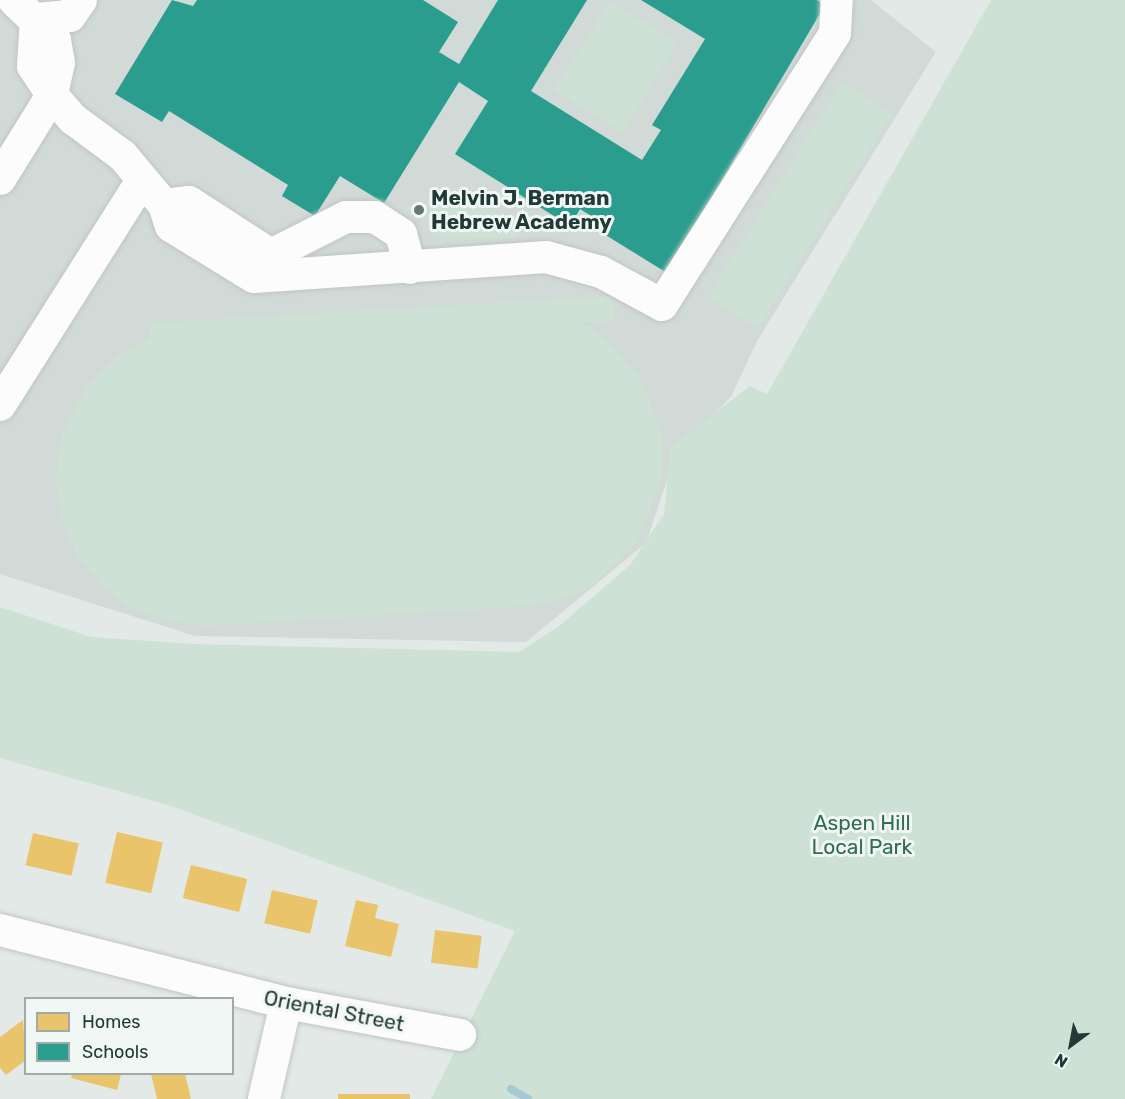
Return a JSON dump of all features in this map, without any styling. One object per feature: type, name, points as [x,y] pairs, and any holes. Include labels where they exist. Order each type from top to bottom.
[{"type":"street","points":[[25,10],[70,16],[81,0]]},
{"type":"street","points":[[52,95],[73,119],[123,156],[141,182],[164,205],[171,226],[254,277],[546,257],[601,272],[662,305],[835,33],[837,0]]},
{"type":"street","points":[[0,179],[52,95],[59,63],[55,40],[25,10]]},
{"type":"street","points":[[0,405],[141,182]]},
{"type":"street","points":[[164,205],[189,202],[271,255],[346,217],[375,217],[401,234],[410,268]]},
{"type":"street","name":"Oriental Street","points":[[0,930],[286,1003],[460,1035]]},
{"type":"street","points":[[264,1099],[286,1003]]},
{"type":"shaded area","name":"Melvin J. Berman Hebrew Academy","points":[[0,0],[871,0],[936,52],[757,341],[731,397],[677,451],[646,543],[526,642],[195,636],[0,574]]},
{"type":"green space","name":"Aspen Hill Local Park","points":[[991,0],[1125,0],[1125,1099],[431,1099],[515,931],[168,805],[0,758],[0,607],[91,637],[194,644],[519,652],[558,627],[630,565],[664,514],[671,447],[750,386],[767,394]]},
{"type":"green space","points":[[610,1],[678,43],[622,132],[554,90]]},
{"type":"green space","points":[[842,82],[892,113],[758,328],[708,297]]},
{"type":"green space","points":[[436,187],[520,225],[516,238],[444,239],[433,233],[427,215]]},
{"type":"green space","points":[[614,296],[614,321],[582,323],[608,341],[640,378],[661,431],[663,476],[636,544],[594,584],[569,597],[530,606],[203,626],[162,620],[129,606],[103,587],[76,553],[61,517],[56,476],[61,436],[85,389],[117,357],[151,338],[150,323]]},
{"type":"building: Homes","points":[[117,832],[163,843],[151,893],[105,883]]},
{"type":"building: Homes","points":[[33,833],[79,844],[71,876],[26,865]]},
{"type":"building: Homes","points":[[191,865],[247,879],[239,912],[183,898]]},
{"type":"building: Homes","points":[[272,890],[318,901],[310,934],[264,923]]},
{"type":"building: Homes","points":[[356,900],[378,905],[375,918],[399,924],[391,957],[345,946]]},
{"type":"building: Homes","points":[[435,930],[482,936],[478,968],[431,963]]},
{"type":"building: Homes","points":[[23,1020],[24,1062],[6,1075],[0,1068],[0,1037]]},
{"type":"building: Homes","points":[[72,1075],[121,1075],[117,1090],[71,1078]]},
{"type":"building: Homes","points":[[151,1075],[185,1075],[191,1099],[157,1099]]},
{"type":"building: Homes","points":[[338,1094],[410,1094],[410,1099],[338,1099]]},
{"type":"building: Schools","points":[[172,0],[193,6],[197,0],[423,0],[458,22],[439,52],[459,64],[498,0],[587,0],[531,91],[642,160],[661,130],[652,125],[705,39],[641,0],[817,0],[825,5],[667,273],[604,234],[609,227],[580,209],[570,226],[455,154],[488,101],[459,82],[384,203],[340,176],[315,216],[282,196],[288,185],[169,111],[162,122],[115,94]]},
{"type":"waterway","points":[[511,1089],[528,1099]]},
{"type":"place","name":"Melvin J. Berman Hebrew Academy","points":[[419,210]]}]
